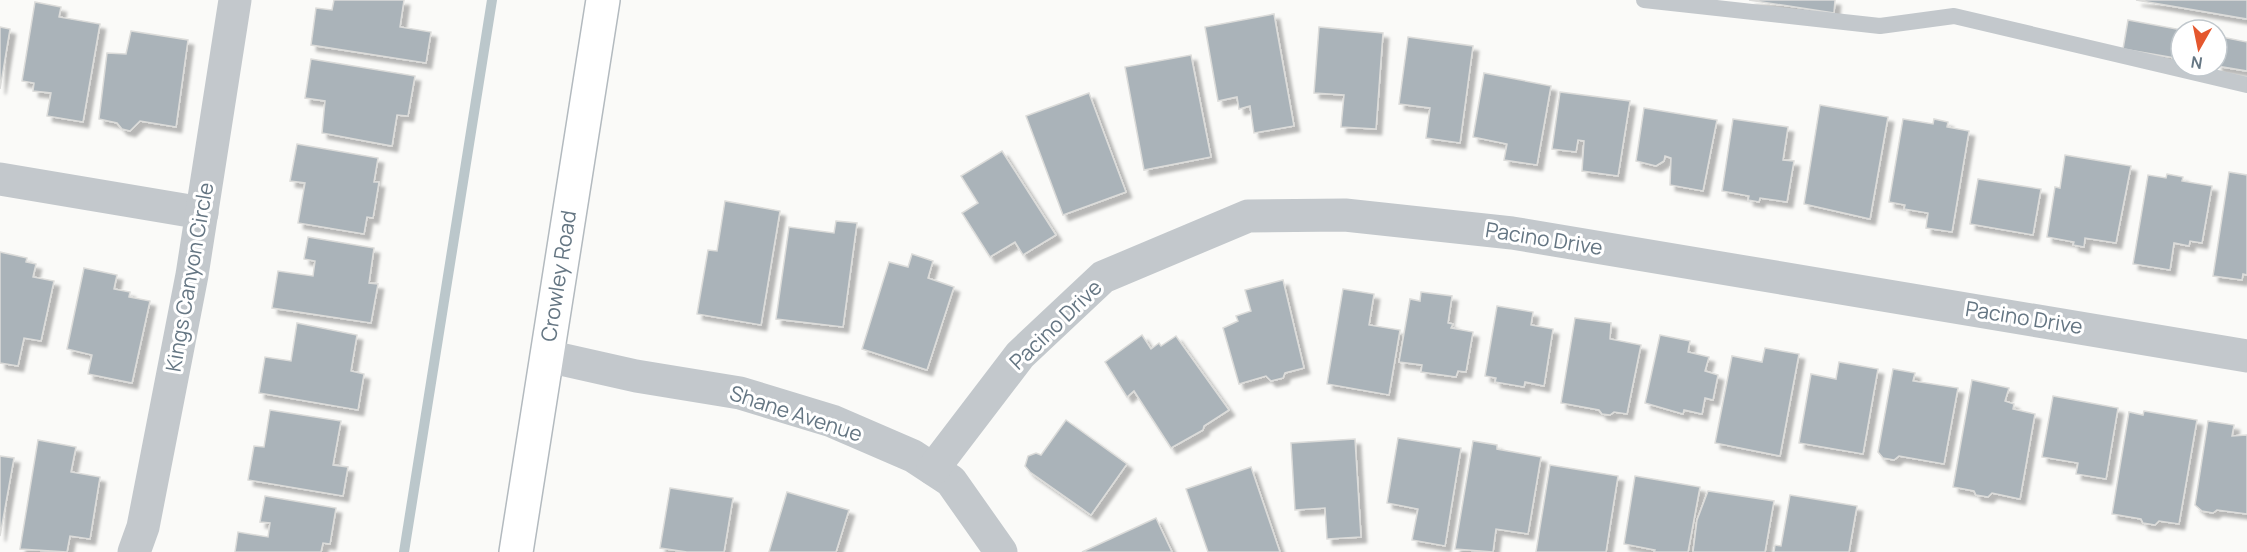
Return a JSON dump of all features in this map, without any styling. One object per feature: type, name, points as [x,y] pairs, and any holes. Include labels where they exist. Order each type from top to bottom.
[{"type":"main road","name":"Crowley Road","points":[[516,552],[603,0]]},
{"type":"street","name":"Kings Canyon Circle","points":[[134,552],[143,527],[202,213],[235,0]]},
{"type":"street","points":[[0,179],[202,213]]},
{"type":"street","name":"Pacino Drive","points":[[933,469],[1020,355],[1103,277],[1248,216],[1345,215],[1512,233],[2247,356]]},
{"type":"street","name":"Shane Avenue","points":[[546,356],[636,376],[740,393],[832,421],[913,456],[951,481],[1001,552]]},
{"type":"lane","points":[[1644,0],[1880,27],[1954,16],[2247,85]]},
{"type":"building","points":[[334,0],[404,0],[400,27],[431,32],[426,63],[311,45],[316,8],[332,10]]},
{"type":"building","points":[[1749,0],[1835,0],[1834,13]]},
{"type":"building","points":[[2136,0],[2247,0],[2247,19]]},
{"type":"building","points":[[35,2],[61,7],[59,17],[100,24],[83,122],[47,116],[51,93],[33,91],[34,83],[22,81]]},
{"type":"building","points":[[1274,14],[1294,126],[1254,133],[1250,106],[1239,109],[1237,97],[1218,101],[1205,27]]},
{"type":"building","points":[[2128,20],[2169,28],[2169,57],[2123,49]]},
{"type":"building","points":[[0,27],[10,29],[0,89]]},
{"type":"building","points":[[1319,27],[1383,33],[1376,129],[1341,127],[1344,95],[1314,93]]},
{"type":"building","points":[[131,31],[188,40],[176,127],[140,121],[130,131],[122,129],[117,123],[99,119],[107,53],[126,54]]},
{"type":"building","points":[[1408,37],[1473,46],[1460,143],[1426,138],[1430,108],[1399,104]]},
{"type":"building","points":[[2229,38],[2247,42],[2247,71],[2229,68]]},
{"type":"building","points":[[1191,55],[1211,157],[1144,170],[1125,67]]},
{"type":"building","points":[[311,59],[415,76],[408,116],[397,115],[392,146],[322,133],[325,101],[305,98]]},
{"type":"building","points":[[1484,73],[1551,86],[1537,165],[1504,160],[1507,144],[1473,137]]},
{"type":"building","points":[[1560,92],[1630,101],[1618,176],[1582,171],[1584,141],[1578,140],[1576,152],[1552,149]]},
{"type":"building","points":[[1089,93],[1126,192],[1063,215],[1026,116]]},
{"type":"building","points":[[1820,105],[1888,117],[1870,219],[1804,204]]},
{"type":"building","points":[[1644,108],[1717,120],[1703,191],[1670,185],[1671,158],[1665,156],[1664,161],[1656,166],[1636,161]]},
{"type":"building","points":[[1733,119],[1788,127],[1783,160],[1794,161],[1787,202],[1760,198],[1759,202],[1748,200],[1749,196],[1722,191]]},
{"type":"building","points":[[1903,119],[1933,124],[1934,119],[1948,122],[1947,127],[1969,131],[1952,232],[1926,228],[1928,213],[1904,209],[1905,205],[1889,202]]},
{"type":"building","points":[[297,144],[378,158],[374,182],[379,182],[373,218],[367,217],[364,234],[298,223],[305,183],[290,181]]},
{"type":"building","points":[[1002,151],[1056,235],[1023,255],[1015,242],[990,257],[962,213],[978,203],[961,176]]},
{"type":"building","points":[[2065,155],[2131,166],[2116,243],[2085,238],[2084,247],[2073,245],[2074,242],[2047,237],[2055,187],[2060,188]]},
{"type":"building","points":[[2229,172],[2247,175],[2247,275],[2243,274],[2242,280],[2213,276]]},
{"type":"building","points":[[2167,174],[2183,177],[2182,181],[2212,186],[2202,243],[2190,241],[2189,246],[2174,243],[2170,270],[2133,264],[2148,175],[2166,178]]},
{"type":"building","points":[[1978,179],[2041,189],[2033,235],[1970,224]]},
{"type":"building","points":[[725,201],[780,211],[761,325],[697,314],[708,250],[717,251]]},
{"type":"building","points":[[836,221],[857,223],[843,327],[776,319],[789,227],[834,233]]},
{"type":"building","points":[[308,237],[374,248],[369,283],[378,284],[371,323],[272,308],[278,271],[313,276],[315,261],[304,259]]},
{"type":"building","points":[[0,252],[27,258],[26,262],[36,264],[33,277],[54,281],[41,341],[24,338],[18,366],[0,363]]},
{"type":"building","points":[[912,254],[933,261],[928,278],[954,287],[927,370],[862,349],[889,262],[908,267]]},
{"type":"building","points":[[84,268],[117,275],[114,289],[130,292],[129,297],[150,301],[132,383],[88,374],[92,355],[67,349]]},
{"type":"building","points":[[1283,280],[1304,368],[1285,373],[1283,378],[1271,381],[1266,376],[1239,384],[1223,328],[1238,321],[1236,316],[1251,311],[1245,290]]},
{"type":"building","points":[[1343,289],[1374,294],[1369,325],[1400,330],[1389,395],[1327,384]]},
{"type":"building","points":[[1421,292],[1452,296],[1448,323],[1453,324],[1451,328],[1473,332],[1466,372],[1458,371],[1456,377],[1421,372],[1422,365],[1399,362],[1410,299],[1420,301]]},
{"type":"building","points":[[1497,306],[1533,312],[1531,325],[1553,329],[1544,386],[1525,382],[1524,387],[1495,382],[1496,378],[1485,376]]},
{"type":"building","points":[[1575,318],[1611,323],[1610,339],[1641,345],[1627,414],[1614,412],[1610,415],[1602,414],[1599,410],[1561,403]]},
{"type":"building","points":[[297,323],[357,335],[351,371],[364,374],[358,410],[259,393],[265,357],[291,361]]},
{"type":"building","points":[[1142,335],[1151,349],[1159,343],[1161,346],[1176,336],[1229,410],[1204,426],[1203,430],[1171,448],[1134,391],[1127,397],[1105,362]]},
{"type":"building","points":[[1660,335],[1690,341],[1688,352],[1709,357],[1705,371],[1718,375],[1713,400],[1705,398],[1702,414],[1684,410],[1683,414],[1645,403]]},
{"type":"building","points":[[1765,348],[1799,354],[1780,456],[1715,443],[1732,356],[1762,362]]},
{"type":"building","points":[[1839,362],[1878,369],[1863,454],[1799,443],[1811,374],[1836,379]]},
{"type":"building","points":[[1893,369],[1915,373],[1913,381],[1958,388],[1944,464],[1899,456],[1894,460],[1883,458],[1878,452]]},
{"type":"building","points":[[1972,380],[2009,388],[2005,401],[2014,404],[2013,409],[2035,414],[2020,499],[1992,493],[1988,497],[1976,495],[1974,491],[1953,487]]},
{"type":"building","points":[[2053,396],[2118,408],[2106,479],[2076,474],[2078,463],[2042,457]]},
{"type":"building","points":[[270,410],[341,421],[333,465],[348,467],[343,496],[248,480],[254,446],[264,447]]},
{"type":"building","points":[[2144,411],[2197,420],[2179,524],[2159,521],[2155,525],[2143,523],[2141,519],[2112,514],[2129,412],[2143,415]]},
{"type":"building","points":[[1066,420],[1127,464],[1091,515],[1030,472],[1025,466],[1028,456],[1036,453],[1041,455]]},
{"type":"building","points":[[2208,421],[2234,425],[2232,436],[2247,435],[2247,514],[2217,510],[2213,513],[2202,511],[2195,505]]},
{"type":"building","points":[[1398,438],[1461,448],[1445,546],[1412,540],[1418,509],[1387,503]]},
{"type":"building","points":[[1355,439],[1361,537],[1327,539],[1325,508],[1295,510],[1291,443]]},
{"type":"building","points":[[38,440],[76,447],[71,472],[100,477],[90,539],[70,536],[67,552],[20,549]]},
{"type":"building","points":[[1473,441],[1497,445],[1497,449],[1541,457],[1528,534],[1496,529],[1493,552],[1455,549]]},
{"type":"building","points":[[0,456],[14,458],[0,536]]},
{"type":"building","points":[[1550,465],[1618,476],[1606,552],[1536,552]]},
{"type":"building","points":[[1251,467],[1280,552],[1208,552],[1186,489]]},
{"type":"building","points":[[1635,476],[1700,487],[1688,552],[1654,552],[1655,550],[1624,544]]},
{"type":"building","points":[[670,488],[733,498],[724,552],[687,552],[660,548]]},
{"type":"building","points":[[1708,491],[1774,501],[1765,552],[1693,552],[1697,520]]},
{"type":"building","points":[[787,492],[849,510],[836,552],[769,552]]},
{"type":"building","points":[[1790,495],[1857,506],[1849,552],[1774,552],[1775,545],[1781,546]]},
{"type":"building","points":[[265,496],[336,508],[330,544],[323,543],[321,552],[235,552],[238,532],[268,537],[270,523],[260,522]]},
{"type":"building","points":[[1156,518],[1172,552],[1082,552]]},
{"type":"waterway","points":[[404,552],[492,0]]}]
